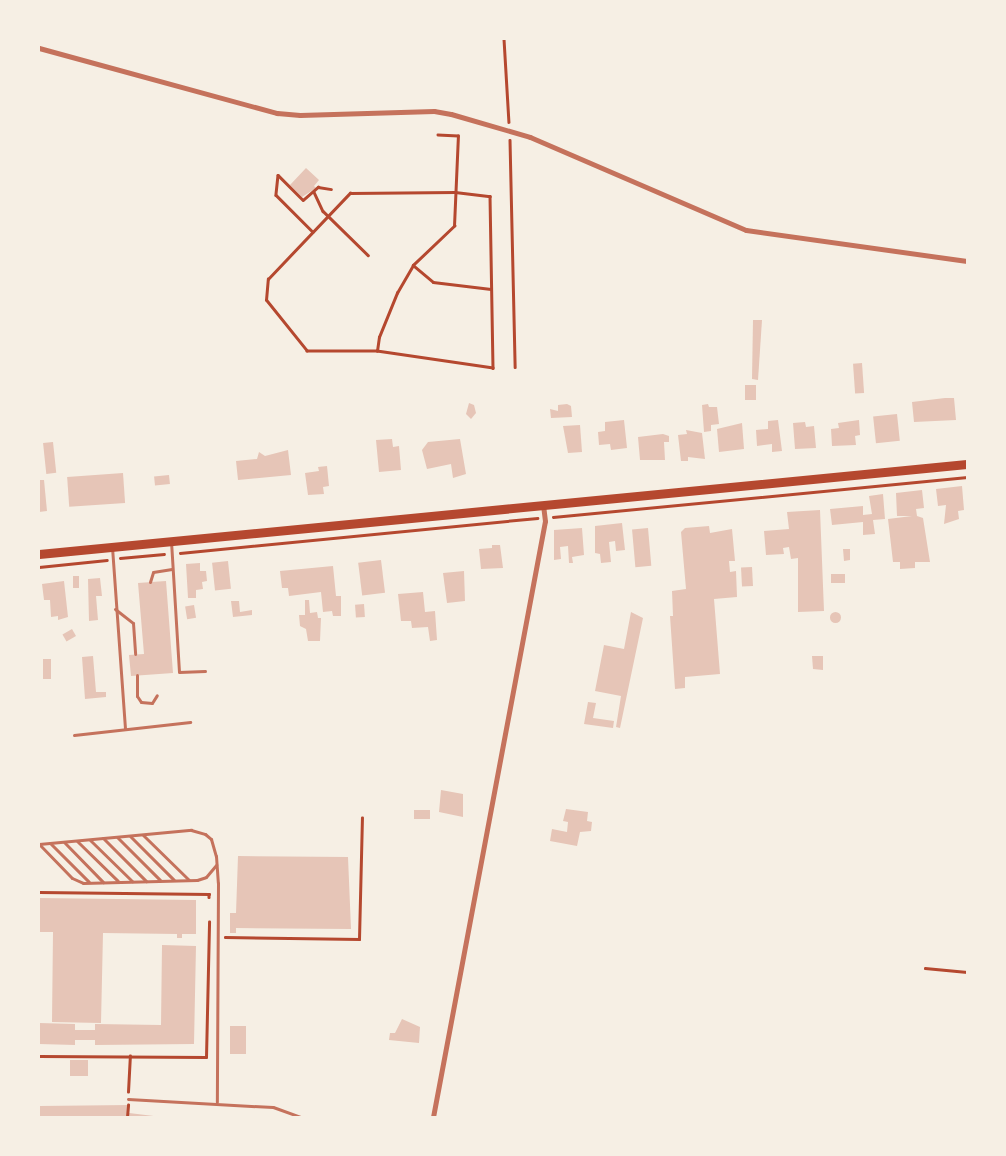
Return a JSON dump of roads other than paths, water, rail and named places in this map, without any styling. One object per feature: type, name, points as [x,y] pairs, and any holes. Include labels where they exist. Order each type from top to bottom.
[{"type":"main road","points":[[39,554],[967,464]]},
{"type":"street","points":[[39,48],[278,113],[300,115],[434,111],[510,130],[746,230],[967,261]]},
{"type":"street","points":[[433,1117],[489,829],[544,518],[543,505]]},
{"type":"lane","points":[[171,541],[179,672],[204,671]]},
{"type":"lane","points":[[112,546],[114,609],[125,729]]},
{"type":"lane","points":[[150,582],[152,572],[172,569]]},
{"type":"lane","points":[[114,609],[133,623],[135,654]]},
{"type":"lane","points":[[137,675],[137,696],[141,702],[152,703],[157,695]]},
{"type":"lane","points":[[74,735],[190,722]]},
{"type":"lane","points":[[39,844],[199,831],[211,840],[217,865],[216,1102]]},
{"type":"lane","points":[[143,835],[189,880]]},
{"type":"lane","points":[[130,836],[174,880]]},
{"type":"lane","points":[[116,837],[160,881]]},
{"type":"lane","points":[[103,838],[146,881]]},
{"type":"lane","points":[[90,840],[132,881]]},
{"type":"lane","points":[[77,841],[118,882]]},
{"type":"lane","points":[[64,842],[104,882]]},
{"type":"lane","points":[[39,844],[72,878],[90,882],[189,880],[206,877],[217,865]]},
{"type":"lane","points":[[50,844],[90,882]]},
{"type":"lane","points":[[128,1099],[216,1102],[273,1108],[300,1117]]}]
